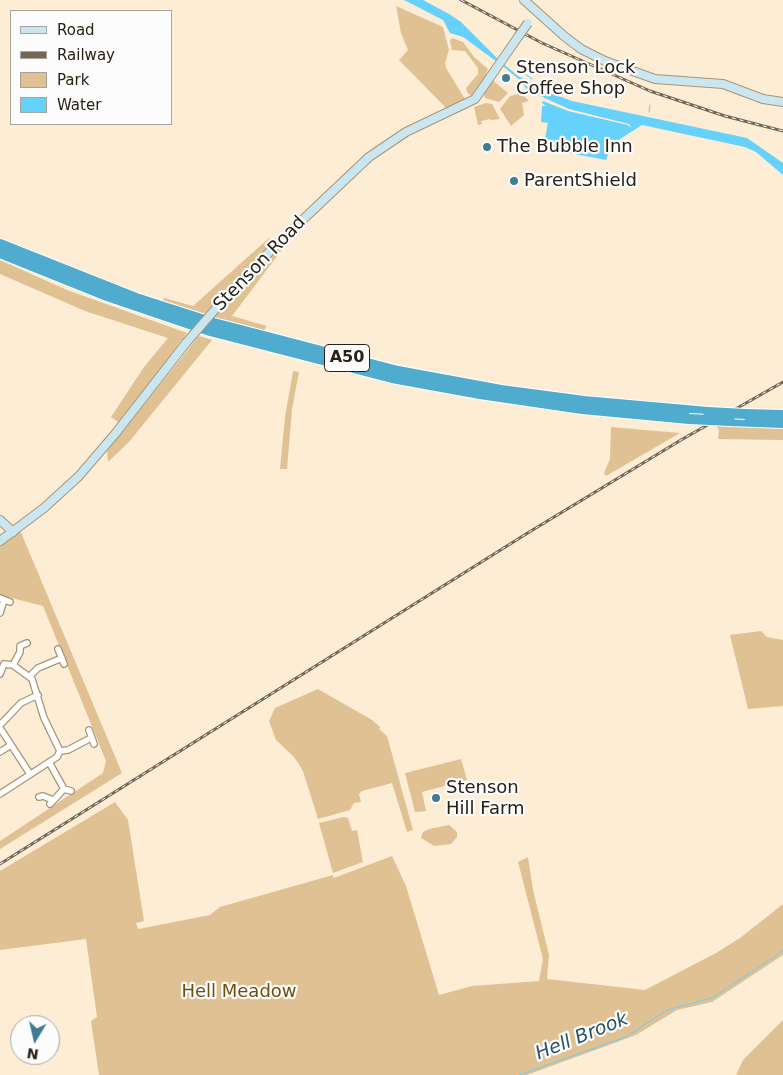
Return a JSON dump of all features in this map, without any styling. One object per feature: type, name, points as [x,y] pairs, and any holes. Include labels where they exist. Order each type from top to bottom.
[{"type":"highway","name":"A50","points":[[0,244],[136,298],[214,323],[398,370],[501,390],[584,401],[708,412],[783,415]]},
{"type":"highway","name":"A50","points":[[0,253],[107,296],[210,331],[392,378],[480,394],[582,408],[689,419],[783,423]]},
{"type":"street","points":[[524,0],[564,36],[592,55],[654,79],[723,84],[763,99],[783,102]]},
{"type":"street","name":"Stenson Road","points":[[0,541],[44,508],[79,476],[218,306],[274,247],[352,171],[388,143],[406,132],[471,102],[537,11]]},
{"type":"street","points":[[0,520],[12,532]]},
{"type":"street","points":[[0,613],[5,600]]},
{"type":"street","points":[[13,665],[20,652],[20,646],[27,643]]},
{"type":"street","points":[[30,676],[38,668],[63,661],[58,649]]},
{"type":"street","points":[[0,658],[4,664],[13,665],[30,676],[46,723],[60,751]]},
{"type":"street","points":[[0,674],[4,664]]},
{"type":"street","points":[[30,774],[0,726],[21,703],[38,695]]},
{"type":"street","points":[[60,751],[92,741],[89,730]]},
{"type":"street","points":[[0,752],[11,745]]},
{"type":"street","points":[[0,794],[57,757],[60,751]]},
{"type":"street","points":[[39,797],[43,796],[52,802],[68,790],[48,762]]},
{"type":"green space","points":[[396,6],[443,27],[449,50],[445,63],[446,68],[465,99],[449,111],[399,60],[408,50],[401,33]]},
{"type":"green space","points":[[452,38],[463,42],[474,57],[488,69],[486,74],[488,77],[476,95],[472,97],[466,88],[478,74],[478,68],[465,51],[452,50],[450,41]]},
{"type":"green space","points":[[491,79],[508,93],[499,102],[485,98],[484,95]]},
{"type":"green space","points":[[518,94],[524,96],[529,101],[522,103],[524,115],[511,126],[500,109],[510,96]]},
{"type":"green space","points":[[486,103],[492,104],[500,119],[481,121],[482,124],[478,125],[474,107]]},
{"type":"green space","points":[[269,238],[273,241],[204,314],[163,300],[164,298],[193,306]]},
{"type":"green space","points":[[280,243],[284,247],[232,316],[267,326],[262,333],[212,318]]},
{"type":"green space","points":[[0,260],[67,290],[187,333],[120,423],[111,417],[144,367],[168,338],[85,311],[0,274]]},
{"type":"green space","points":[[199,336],[212,340],[129,442],[108,462],[107,451]]},
{"type":"green space","points":[[293,371],[299,372],[292,409],[287,469],[280,469],[285,417]]},
{"type":"green space","points":[[715,424],[783,428],[783,440],[718,439],[719,430]]},
{"type":"green space","points":[[611,427],[680,433],[606,476],[604,473],[610,459]]},
{"type":"green space","points":[[20,530],[122,773],[0,849],[0,841],[103,773],[106,761],[43,606],[0,595],[0,545]]},
{"type":"green space","points":[[761,631],[767,637],[783,640],[783,706],[748,709],[730,635]]},
{"type":"green space","points":[[318,689],[372,720],[387,736],[413,830],[407,832],[392,783],[362,791],[359,794],[361,802],[354,803],[350,810],[318,819],[303,771],[294,757],[276,740],[269,721],[275,708]]},
{"type":"green space","points":[[461,759],[467,780],[422,792],[426,811],[415,812],[405,773]]},
{"type":"green space","name":"Hell Meadow","points":[[115,802],[128,820],[144,921],[136,923],[138,929],[210,915],[220,907],[333,875],[334,878],[392,856],[406,886],[439,995],[472,986],[539,981],[543,959],[518,862],[528,857],[533,890],[549,955],[547,979],[645,990],[716,953],[740,938],[783,904],[783,955],[712,1002],[677,1010],[636,1035],[527,1075],[99,1075],[91,1021],[97,1017],[86,939],[0,950],[0,871]]},
{"type":"green space","points":[[344,817],[348,818],[352,831],[357,830],[363,862],[333,873],[319,823]]},
{"type":"green space","points":[[449,825],[457,832],[457,837],[451,844],[434,846],[421,838],[423,832],[429,829]]},
{"type":"green space","points":[[783,1020],[783,1075],[736,1075],[743,1060]]},
{"type":"water","points":[[404,0],[423,0],[449,14],[461,22],[518,76],[553,94],[572,101],[747,138],[783,163],[783,175],[756,152],[745,147],[642,125],[612,144],[606,160],[543,148],[548,123],[541,122],[542,106],[546,106],[542,103],[543,101],[568,111],[628,125],[632,128],[629,124],[569,109],[527,90],[521,81],[504,67],[463,37],[450,33],[443,20]]},
{"type":"waterway","points":[[518,69],[532,79]]},
{"type":"waterway","points":[[649,112],[650,105]]},
{"type":"waterway","name":"Hell Brook","points":[[519,1075],[626,1037],[667,1010],[712,998],[783,951]]},
{"type":"railway","points":[[461,0],[542,43],[650,91],[725,116],[783,131]]},
{"type":"railway","points":[[0,864],[526,534],[681,440],[783,382]]},
{"type":"place","name":"Stenson Lock Coffee Shop","points":[[506,78]]},
{"type":"place","name":"The Bubble Inn","points":[[487,147]]},
{"type":"place","name":"ParentShield","points":[[514,181]]},
{"type":"place","name":"Stenson Hill Farm","points":[[436,798]]}]
